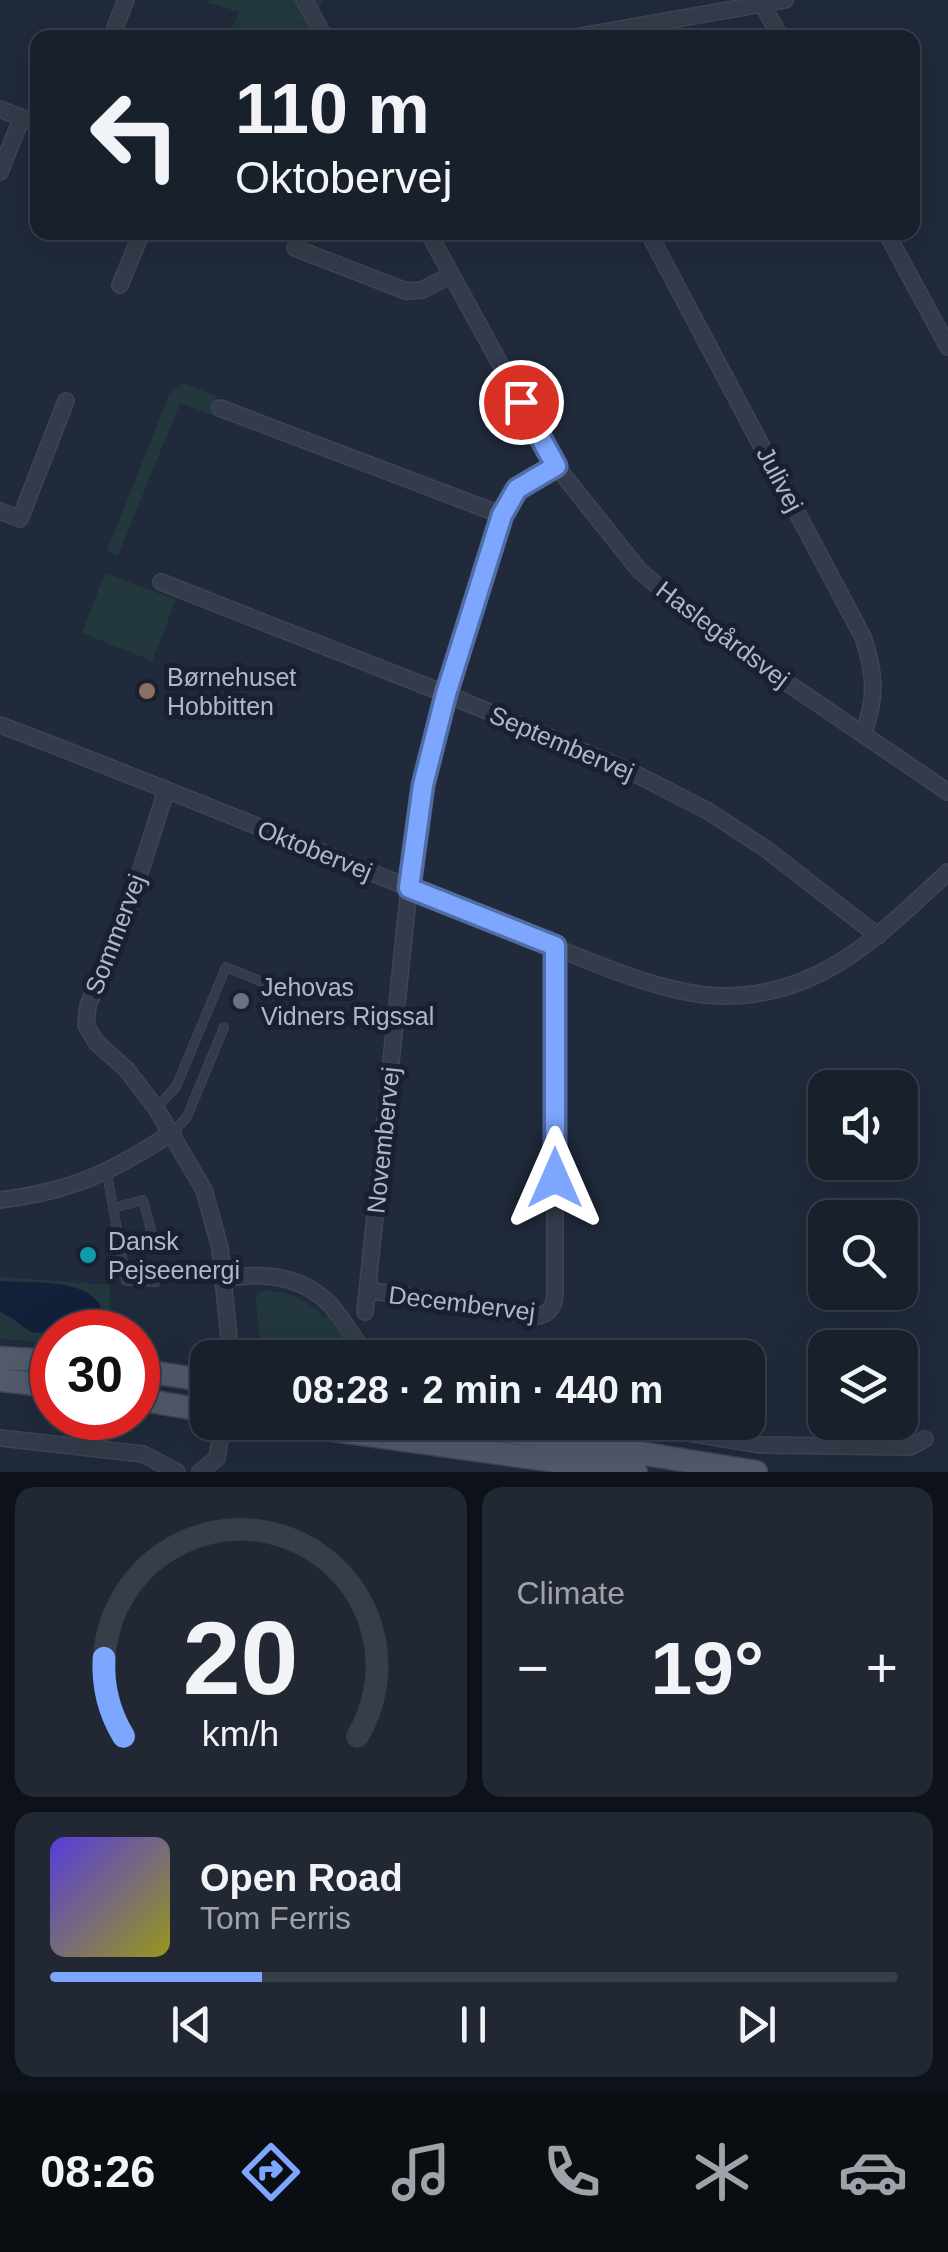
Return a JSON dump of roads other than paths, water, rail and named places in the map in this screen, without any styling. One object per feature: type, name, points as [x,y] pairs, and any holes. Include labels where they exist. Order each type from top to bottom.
[{"type":"main road","points":[[0,1358],[30,1360]]},
{"type":"main road","points":[[160,1373],[190,1378]]},
{"type":"main road","points":[[0,1380],[30,1383]]},
{"type":"main road","points":[[160,1403],[190,1408]]},
{"type":"main road","points":[[404,1440],[636,1472]]},
{"type":"main road","points":[[561,1440],[756,1472]]},
{"type":"street","points":[[114,30],[126,0]]},
{"type":"street","points":[[612,30],[785,0]]},
{"type":"street","points":[[762,2],[777,30]]},
{"type":"street","points":[[309,4],[320,30]]},
{"type":"street","points":[[0,108],[30,120],[0,172]]},
{"type":"street","points":[[120,285],[139,240]]},
{"type":"street","name":"Haslegårdsvej","points":[[432,240],[556,466],[639,570],[704,626],[948,792]]},
{"type":"street","name":"Julivej","points":[[652,240],[863,636],[875,696],[863,734]]},
{"type":"street","points":[[890,240],[948,347]]},
{"type":"street","points":[[295,248],[406,291],[422,290],[451,276]]},
{"type":"street","points":[[0,511],[20,518],[66,401]]},
{"type":"street","points":[[220,408],[502,515]]},
{"type":"street","name":"Novembervej","points":[[365,1312],[423,785],[446,694],[502,515],[517,489],[556,466]]},
{"type":"street","name":"Septembervej","points":[[161,582],[628,770],[708,811],[802,874],[878,936]]},
{"type":"street","name":"Oktobervej","points":[[0,725],[650,982],[722,996],[812,978],[858,952],[948,872]]},
{"type":"street","name":"Sommervej","points":[[166,791],[123,926],[86,1015],[90,1033],[127,1070],[156,1108],[204,1190],[220,1248],[229,1340]]},
{"type":"street","name":"Decembervej","points":[[368,1290],[531,1316],[543,1316],[552,1308],[555,946]]},
{"type":"street","points":[[0,1200],[58,1190],[107,1173],[173,1132]]},
{"type":"street","points":[[224,1278],[270,1275],[308,1286],[333,1308],[357,1340]]},
{"type":"street","points":[[0,1438],[143,1454],[177,1472]]},
{"type":"street","points":[[762,1440],[798,1447],[910,1447],[924,1439]]},
{"type":"street","points":[[200,1472],[217,1458],[220,1440]]},
{"type":"lane","points":[[156,1108],[176,1087],[226,967],[294,995]]},
{"type":"lane","points":[[173,1132],[187,1118],[224,1027]]},
{"type":"lane","points":[[107,1173],[126,1281],[156,1282]]},
{"type":"lane","points":[[113,1208],[143,1200],[152,1234],[120,1243]]},
{"type":"water","points":[[0,1281],[66,1285],[94,1297],[102,1310],[30,1310],[30,1331],[0,1312]]},
{"type":"place","name":"Børnehuset Hobbitten","points":[[147,691]]},
{"type":"place","name":"Jehovas Vidners Rigssal","points":[[241,1001]]},
{"type":"place","name":"Dansk Pejseenergi","points":[[88,1255]]}]
